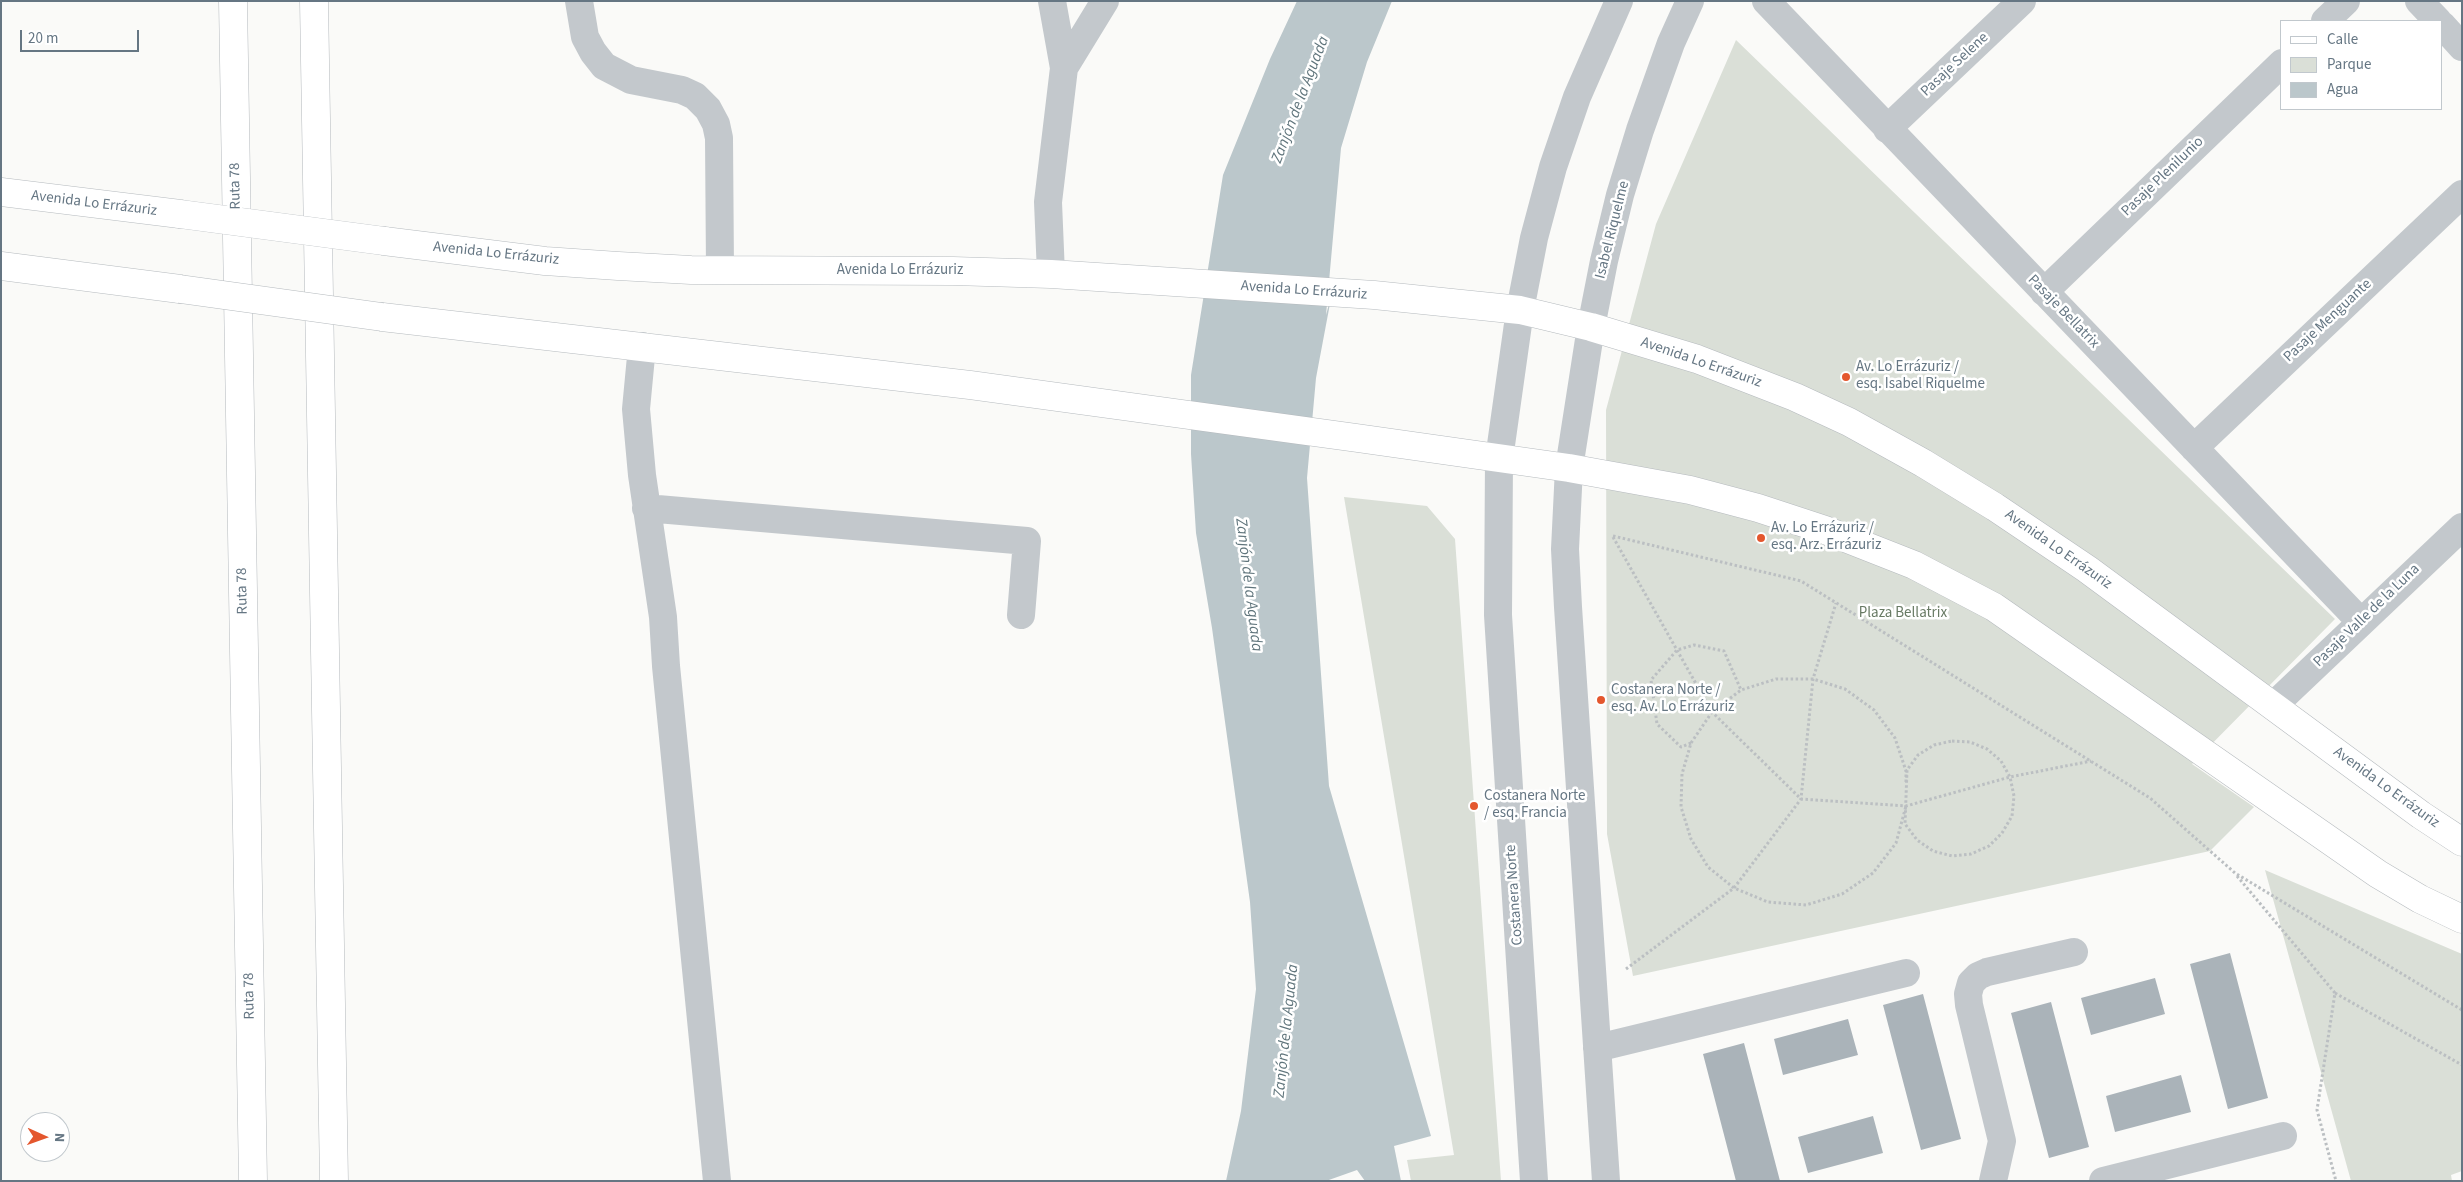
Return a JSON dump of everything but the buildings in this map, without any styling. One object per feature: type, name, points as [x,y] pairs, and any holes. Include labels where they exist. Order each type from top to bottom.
[{"type":"main road","name":"Ruta 78","points":[[233,1],[253,1181]]},
{"type":"main road","points":[[314,1],[334,1181]]},
{"type":"main road","name":"Avenida Lo Errázuriz","points":[[1,192],[545,261],[720,270],[944,271],[1051,274],[1149,280],[1374,295],[1520,310],[1591,327],[1697,359],[1795,396],[1849,422],[1923,463],[1995,507],[2087,569],[2421,816],[2462,842]]},
{"type":"main road","points":[[1,266],[382,317],[920,379],[1357,438],[1569,468],[1690,490],[1758,508],[1825,530],[1914,565],[1947,580],[1994,607],[2378,874],[2420,899],[2462,919]]},
{"type":"street","points":[[579,1],[585,37],[593,52],[604,66],[631,80],[682,90],[695,96],[708,109],[716,124],[719,138],[720,270]]},
{"type":"street","points":[[1051,274],[1048,202],[1064,68],[1052,1]]},
{"type":"street","points":[[1499,459],[1520,310],[1534,238],[1553,167],[1577,97],[1619,1]]},
{"type":"street","name":"Isabel Riquelme","points":[[1569,468],[1591,327],[1604,261],[1637,139],[1671,44],[1690,1]]},
{"type":"street","name":"Pasaje Bellatrix","points":[[1766,1],[2361,622]]},
{"type":"street","name":"Pasaje Selene","points":[[1887,129],[2022,1]]},
{"type":"street","points":[[2326,20],[2346,1]]},
{"type":"street","points":[[2419,1],[2437,20]]},
{"type":"street","points":[[1064,68],[1099,6]]},
{"type":"street","points":[[2443,26],[2462,46]]},
{"type":"street","name":"Pasaje Plenilunio","points":[[2044,292],[2280,65]]},
{"type":"street","name":"Pasaje Menguante","points":[[2194,448],[2462,194]]},
{"type":"street","points":[[642,346],[636,409],[646,508],[663,617],[666,676],[717,1181]]},
{"type":"street","name":"Costanera Norte","points":[[1499,459],[1498,624],[1534,1181]]},
{"type":"street","points":[[1569,468],[1565,549],[1567,598],[1606,1181]]},
{"type":"street","points":[[646,508],[1027,540],[1021,615]]},
{"type":"street","name":"Pasaje Valle de la Luna","points":[[2273,706],[2462,526]]},
{"type":"street","points":[[1993,1181],[2002,1141],[1969,1005],[1968,994],[1971,983],[1978,976],[1987,972],[2074,952]]},
{"type":"street","points":[[1597,1048],[1906,973]]},
{"type":"street","points":[[2103,1181],[2283,1136]]},
{"type":"path","points":[[2091,761],[2010,777],[1906,806],[1801,799],[1712,712],[1613,536],[1801,581],[2091,761],[2150,798],[2235,873],[2335,993],[2462,1065]]},
{"type":"path","points":[[1594,994],[1734,888],[1801,799],[1813,679],[1836,603]]},
{"type":"path","points":[[1691,743],[1681,747],[1658,724],[1651,680],[1677,650],[1694,645],[1724,651],[1741,690]]},
{"type":"path","points":[[1906,782],[1907,770],[1918,755],[1934,745],[1952,741],[1970,742],[1988,749],[2001,761],[2010,777],[2014,796],[2012,816],[2002,833],[1989,846],[1971,854],[1952,856],[1933,850],[1917,840],[1905,824],[1906,806],[1906,782],[1906,771],[1894,738],[1874,710],[1845,690],[1813,679],[1776,679],[1741,690],[1712,712],[1691,743],[1682,774],[1681,807],[1690,839],[1708,866],[1734,888],[1768,902],[1806,905],[1842,894],[1873,873],[1896,843],[1906,806]]},
{"type":"path","points":[[2235,873],[2462,1010]]},
{"type":"path","points":[[2335,993],[2317,1110],[2336,1181]]},
{"type":"green space","name":"Plaza Bellatrix","points":[[1736,40],[2335,619],[2192,764],[2254,807],[2210,851],[1633,976],[1607,834],[1606,410],[1656,224]]},
{"type":"green space","points":[[1344,497],[1427,506],[1455,539],[1501,1181],[1411,1181],[1407,1160],[1454,1155]]},
{"type":"green space","points":[[2265,870],[2462,954],[2462,1171],[2451,1175],[2452,1181],[2351,1181]]},
{"type":"water","name":"Zanjón de la Aguada","points":[[1297,1],[1392,1],[1367,62],[1341,148],[1326,315],[1332,293],[1316,378],[1307,478],[1329,786],[1431,1136],[1394,1146],[1401,1181],[1365,1181],[1357,1170],[1326,1181],[1226,1181],[1241,1111],[1256,989],[1250,902],[1212,628],[1196,533],[1191,454],[1191,375],[1223,175],[1270,59]]},
{"type":"place","name":"Av. Lo Errázuriz / esq. Isabel Riquelme","points":[[1846,377]]},
{"type":"place","name":"Av. Lo Errázuriz / esq. Arz. Errázuriz","points":[[1761,538]]},
{"type":"place","name":"Costanera Norte / esq. Av. Lo Errázuriz","points":[[1601,700]]},
{"type":"place","name":"Costanera Norte / esq. Francia","points":[[1474,806]]}]
